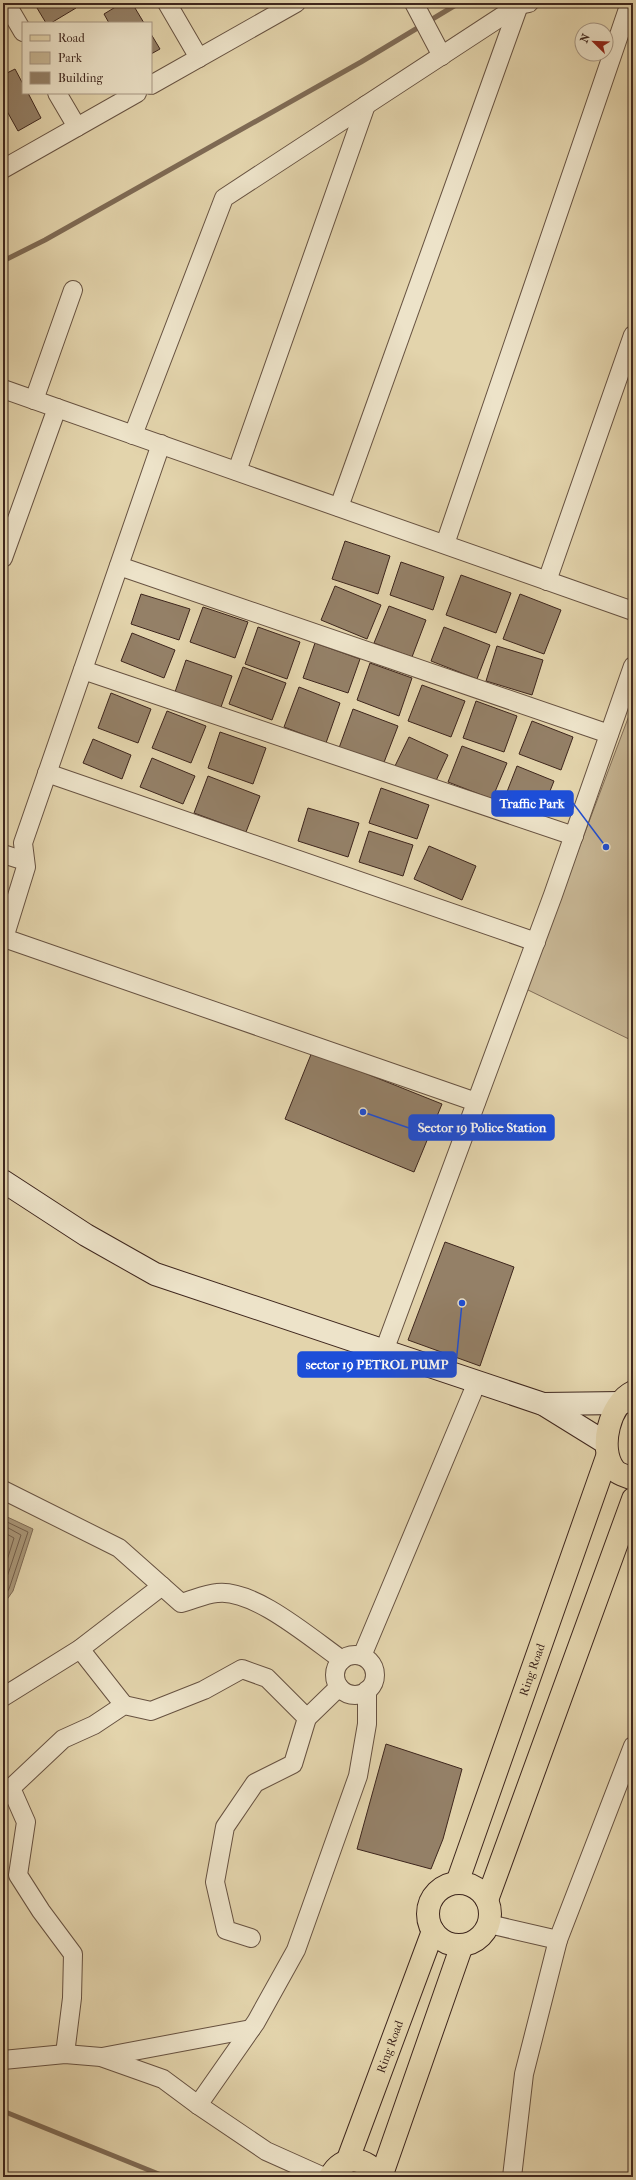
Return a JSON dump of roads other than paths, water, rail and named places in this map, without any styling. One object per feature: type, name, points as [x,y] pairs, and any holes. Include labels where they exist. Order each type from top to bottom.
[{"type":"main road","name":"Ring Road","points":[[457,1883],[606,1450],[609,1424],[627,1398]]},
{"type":"main road","points":[[606,1450],[614,1470],[633,1479]]},
{"type":"main road","points":[[487,1900],[633,1499]]},
{"type":"main road","points":[[457,1883],[469,1884],[480,1890],[487,1900],[490,1911],[489,1924],[483,1934],[470,1943],[462,1945],[451,1944],[439,1938],[433,1931],[428,1916],[429,1906],[435,1894],[444,1887],[457,1883]]},
{"type":"main road","name":"Ring Road","points":[[347,2162],[433,1931]]},
{"type":"main road","points":[[381,2177],[462,1945]]},
{"type":"main road","points":[[330,2177],[334,2169],[342,2163],[357,2160],[374,2168],[381,2177]]},
{"type":"street","points":[[6,3],[22,30]]},
{"type":"street","points":[[167,3],[199,58]]},
{"type":"street","points":[[152,84],[296,3]]},
{"type":"street","points":[[414,3],[442,56]]},
{"type":"street","points":[[445,544],[630,3]]},
{"type":"street","points":[[133,434],[224,198],[524,4]]},
{"type":"street","points":[[339,507],[524,4]]},
{"type":"street","points":[[58,94],[77,127]]},
{"type":"street","points":[[3,169],[135,94]]},
{"type":"street","points":[[237,471],[366,105]]},
{"type":"street","points":[[34,400],[73,290]]},
{"type":"street","points":[[547,580],[633,335]]},
{"type":"street","points":[[3,389],[633,611]]},
{"type":"street","points":[[3,558],[56,408]]},
{"type":"street","points":[[161,444],[23,843],[26,867],[4,938],[476,1102]]},
{"type":"street","points":[[119,566],[609,734]]},
{"type":"street","points":[[384,1351],[536,942],[633,666]]},
{"type":"street","points":[[83,670],[574,836]]},
{"type":"street","points":[[47,773],[536,942]]},
{"type":"street","points":[[3,854],[25,861]]},
{"type":"street","points":[[3,1182],[86,1235],[155,1274],[543,1404],[606,1450]]},
{"type":"street","points":[[362,1656],[477,1382]]},
{"type":"street","points":[[543,1404],[627,1398]]},
{"type":"street","points":[[3,1490],[119,1548],[182,1603],[217,1592],[246,1596],[274,1613],[342,1660]]},
{"type":"street","points":[[3,1698],[80,1648],[162,1586]]},
{"type":"street","points":[[80,1648],[124,1705],[151,1711],[204,1690],[242,1669],[267,1678],[306,1718]]},
{"type":"street","points":[[349,1656],[362,1656],[370,1662],[374,1670],[373,1683],[367,1690],[353,1694],[347,1693],[339,1687],[335,1679],[335,1673],[337,1665],[342,1660],[349,1656]]},
{"type":"street","points":[[251,1938],[226,1930],[215,1882],[225,1827],[255,1784],[293,1764],[306,1718],[339,1687]]},
{"type":"street","points":[[198,2105],[251,2029],[296,1950],[358,1776],[367,1724],[367,1690]]},
{"type":"street","points":[[64,2054],[72,1998],[73,1954],[41,1911],[18,1875],[26,1822],[7,1786],[63,1739],[94,1725],[124,1705]]},
{"type":"street","points":[[512,2177],[524,2074],[558,1940],[633,1746]]},
{"type":"street","points":[[489,1924],[558,1940]]},
{"type":"street","points":[[101,2057],[251,2029]]},
{"type":"street","points":[[3,2060],[64,2054],[101,2057],[163,2079],[198,2105],[266,2151],[324,2177]]},
{"type":"water","points":[[3,1515],[33,1529],[13,1591],[3,1605]]},
{"type":"waterway","points":[[3,261],[45,240],[361,62],[459,3]]},
{"type":"waterway","points":[[3,2111],[166,2177]]},
{"type":"place","name":"Traffic Park","points":[[606,847]]},
{"type":"place","name":"Sector 19 Police Station","points":[[363,1112]]},
{"type":"place","name":"sector 19 PETROL PUMP","points":[[462,1303]]}]
